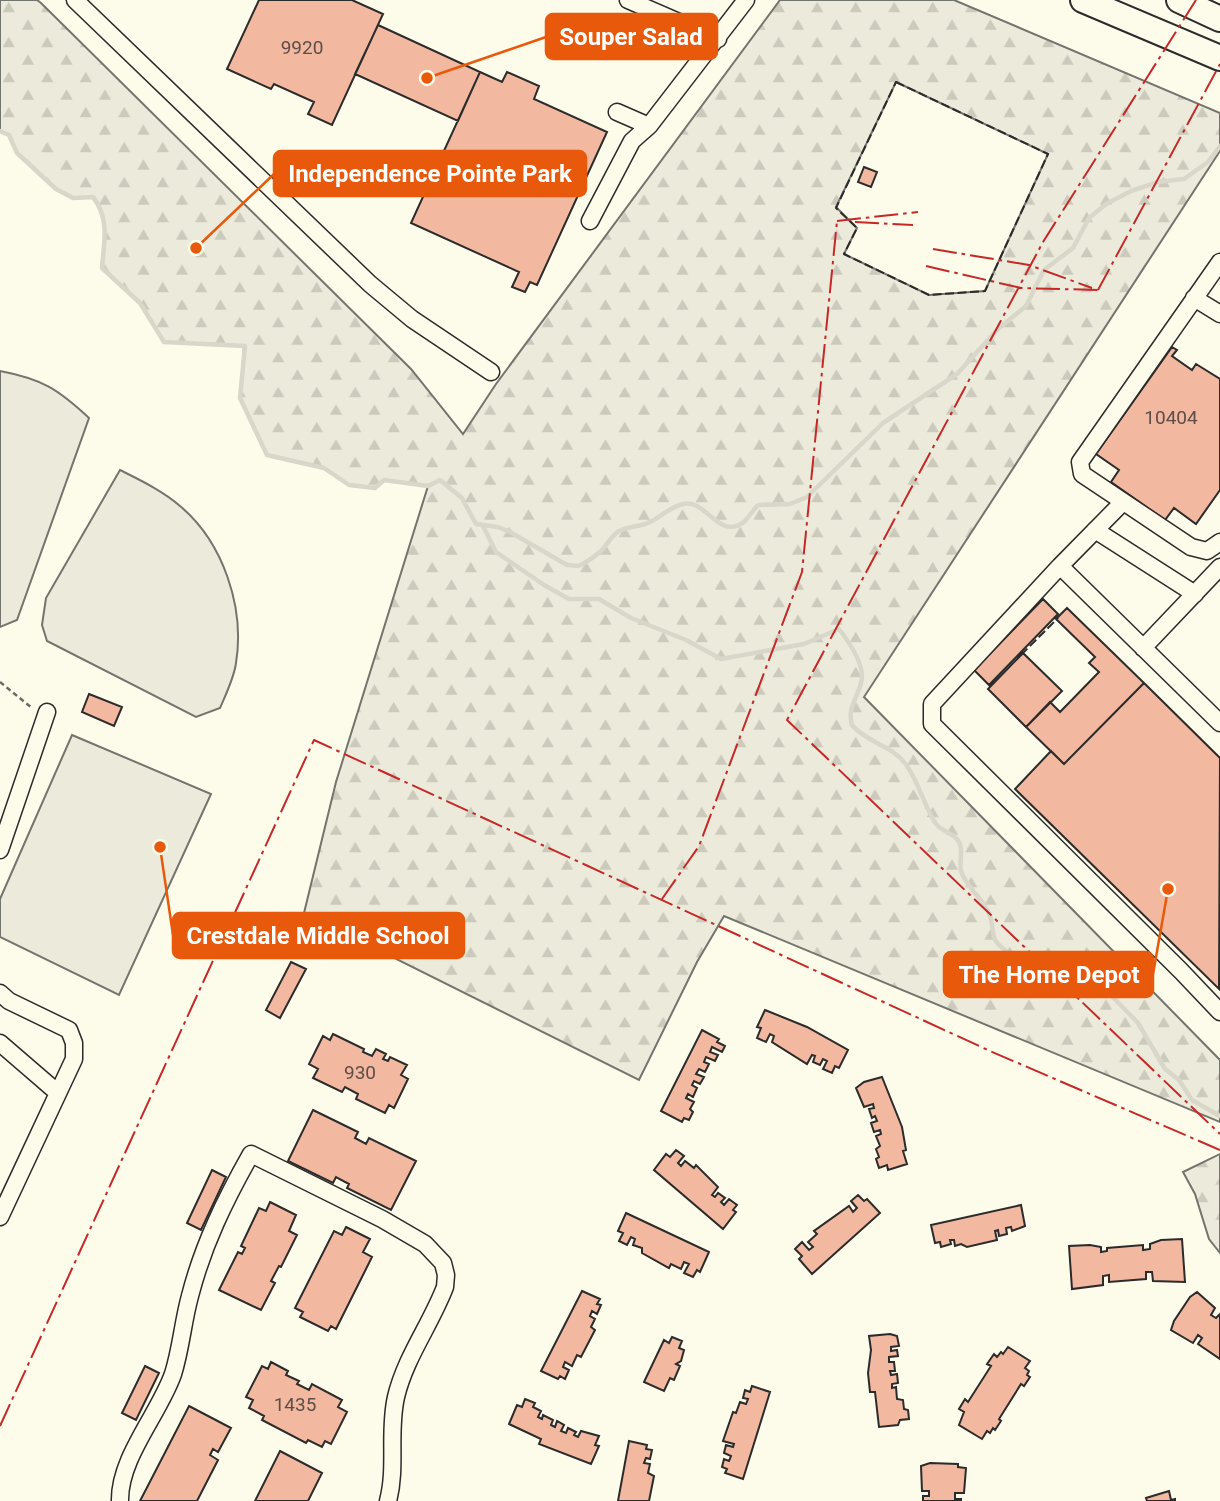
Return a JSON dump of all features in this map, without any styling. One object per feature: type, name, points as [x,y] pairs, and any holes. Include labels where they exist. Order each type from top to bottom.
[{"type":"highway","points":[[1083,0],[1220,58]]},
{"type":"highway","points":[[1179,0],[1220,19]]},
{"type":"highway","points":[[1188,0],[1220,12]]},
{"type":"street","points":[[75,0],[370,284],[412,319],[491,372]]},
{"type":"street","points":[[628,0],[718,39]]},
{"type":"street","points":[[590,221],[632,141],[649,126],[746,0]]},
{"type":"street","points":[[617,112],[649,126]]},
{"type":"street","points":[[1218,267],[1080,462],[1082,474],[1191,547],[1207,551],[1220,542]]},
{"type":"street","points":[[1194,298],[1220,314]]},
{"type":"street","points":[[1123,502],[932,704],[932,724],[1220,1012]]},
{"type":"street","points":[[1095,530],[1195,594]]},
{"type":"street","points":[[1060,566],[1220,723]]},
{"type":"street","points":[[1143,648],[1220,567]]},
{"type":"street","points":[[0,850],[46,715]]},
{"type":"street","points":[[0,993],[9,1001],[69,1030],[74,1043],[74,1059],[0,1217]]},
{"type":"street","points":[[0,1043],[58,1093]]},
{"type":"street","points":[[120,1501],[123,1478],[172,1375],[190,1294],[211,1232],[251,1154],[382,1219],[425,1244],[443,1263],[445,1287],[403,1376],[396,1397],[392,1443],[394,1471],[388,1501]]},
{"type":"path","points":[[0,682],[46,715]]},
{"type":"green space","points":[[0,0],[37,0],[411,369],[463,434],[496,384],[780,0],[954,0],[1220,113],[1220,151],[864,697],[1220,1060],[1220,1122],[724,916],[697,962],[639,1080],[304,913],[336,782],[428,486],[384,480],[375,488],[349,485],[324,468],[267,455],[240,398],[244,346],[164,342],[140,303],[102,268],[104,222],[93,197],[73,198],[56,189],[17,153],[9,135],[0,131]],"holes":[[[896,82],[1048,154],[985,291],[929,295],[844,254],[857,228],[836,207]]]},
{"type":"green space","points":[[0,371],[49,387],[89,418],[17,620],[0,627]]},
{"type":"green space","points":[[120,470],[166,495],[180,506],[208,538],[228,577],[237,620],[235,669],[220,708],[196,717],[47,641],[42,625],[46,598]]},
{"type":"green space","points":[[72,735],[211,794],[119,995],[0,937],[0,899]]},
{"type":"green space","points":[[1220,1154],[1220,1253],[1209,1239],[1195,1194],[1183,1172]]},
{"type":"building","points":[[259,0],[352,0],[383,14],[332,125],[308,114],[314,102],[274,84],[271,89],[227,69]]},
{"type":"building","points":[[378,25],[480,72],[458,121],[355,74]]},
{"type":"building","points":[[480,72],[502,82],[507,72],[539,86],[534,99],[607,132],[537,285],[530,282],[525,292],[512,287],[519,272],[411,223]]},
{"type":"building","points":[[864,167],[877,172],[871,187],[858,182]]},
{"type":"building","points":[[1172,347],[1177,350],[1172,356],[1192,370],[1196,364],[1220,379],[1220,490],[1196,524],[1174,508],[1165,520],[1111,482],[1119,470],[1096,454]]},
{"type":"building","points":[[1043,599],[1058,614],[989,685],[974,670]]},
{"type":"building","points":[[1067,608],[1144,683],[1064,764],[1026,727],[1050,702],[1060,712],[1099,672],[1089,663],[1095,657],[1056,619]]},
{"type":"building","points":[[1023,653],[1062,691],[1026,727],[988,689]]},
{"type":"building","points":[[1144,683],[1220,758],[1219,989],[1015,789],[1051,751],[1064,764]]},
{"type":"building","points":[[89,694],[122,707],[114,726],[82,712]]},
{"type":"building","points":[[291,962],[306,969],[280,1018],[266,1010]]},
{"type":"building","points":[[765,1010],[807,1027],[848,1050],[839,1068],[835,1066],[832,1073],[823,1069],[827,1061],[823,1059],[820,1065],[813,1062],[815,1056],[812,1055],[807,1064],[772,1042],[774,1036],[770,1034],[766,1042],[757,1038],[761,1028],[757,1027]]},
{"type":"building","points":[[702,1030],[719,1039],[717,1042],[725,1046],[722,1052],[712,1047],[710,1052],[718,1055],[715,1061],[706,1057],[704,1062],[709,1064],[705,1072],[699,1069],[696,1074],[704,1077],[700,1084],[694,1081],[692,1085],[697,1088],[693,1097],[688,1094],[686,1098],[694,1102],[690,1109],[693,1112],[689,1120],[684,1118],[682,1122],[661,1111]]},
{"type":"building","points":[[333,1034],[364,1049],[363,1052],[372,1056],[376,1049],[386,1054],[383,1059],[388,1061],[390,1057],[407,1065],[401,1075],[408,1079],[394,1108],[389,1105],[385,1113],[356,1099],[358,1094],[345,1087],[342,1092],[313,1078],[318,1069],[309,1064],[323,1036],[330,1040]]},
{"type":"building","points":[[882,1077],[902,1127],[906,1150],[903,1151],[907,1164],[888,1170],[887,1165],[879,1168],[876,1159],[879,1157],[876,1149],[880,1146],[876,1136],[881,1134],[880,1130],[874,1132],[871,1123],[877,1121],[875,1116],[872,1118],[869,1109],[874,1108],[873,1104],[864,1107],[856,1088],[864,1082]]},
{"type":"building","points":[[313,1110],[358,1132],[355,1138],[366,1144],[369,1138],[416,1161],[391,1210],[347,1188],[349,1184],[336,1177],[333,1183],[288,1161]]},
{"type":"building","points":[[676,1150],[684,1156],[678,1163],[681,1166],[685,1161],[694,1168],[696,1165],[718,1187],[712,1195],[715,1197],[718,1193],[725,1198],[721,1202],[724,1205],[729,1199],[737,1205],[733,1210],[736,1212],[723,1229],[654,1170],[666,1154],[670,1157]]},
{"type":"building","points":[[212,1170],[226,1177],[201,1230],[187,1223]]},
{"type":"building","points":[[858,1195],[864,1201],[867,1199],[880,1213],[812,1274],[799,1259],[802,1256],[795,1249],[802,1242],[809,1250],[813,1247],[808,1242],[817,1234],[814,1231],[849,1206],[853,1212],[857,1208],[851,1201]]},
{"type":"building","points":[[270,1202],[296,1215],[289,1231],[297,1235],[271,1281],[275,1283],[261,1310],[219,1290],[238,1252],[242,1254],[245,1248],[241,1246],[259,1208],[266,1211]]},
{"type":"building","points":[[1021,1205],[1025,1226],[1012,1231],[1011,1227],[1006,1228],[1007,1234],[999,1236],[998,1230],[995,1231],[997,1240],[967,1247],[961,1244],[955,1246],[954,1240],[941,1247],[940,1242],[935,1243],[931,1225]]},
{"type":"building","points":[[626,1213],[709,1252],[700,1272],[697,1270],[693,1277],[684,1273],[689,1264],[684,1262],[681,1269],[671,1264],[669,1268],[642,1253],[642,1248],[633,1245],[635,1239],[631,1237],[627,1245],[619,1241],[623,1233],[618,1231]]},
{"type":"building","points":[[346,1227],[370,1239],[363,1252],[372,1257],[336,1329],[331,1326],[328,1331],[300,1317],[303,1312],[295,1308],[334,1231],[342,1235]]},
{"type":"building","points":[[1182,1239],[1185,1282],[1153,1281],[1152,1272],[1146,1272],[1146,1279],[1109,1282],[1109,1275],[1103,1276],[1103,1285],[1072,1289],[1069,1246],[1101,1247],[1101,1252],[1107,1251],[1107,1248],[1143,1245],[1143,1250],[1150,1249],[1150,1244],[1161,1240]]},
{"type":"building","points":[[582,1291],[600,1299],[597,1304],[601,1305],[597,1314],[592,1311],[590,1316],[595,1319],[591,1327],[595,1330],[581,1357],[577,1355],[572,1366],[565,1362],[563,1367],[569,1370],[565,1379],[560,1376],[558,1379],[541,1371]]},
{"type":"building","points":[[1197,1292],[1215,1308],[1211,1315],[1216,1318],[1220,1314],[1220,1359],[1198,1344],[1202,1338],[1198,1335],[1193,1343],[1171,1330],[1190,1297]]},
{"type":"building","points":[[869,1336],[897,1336],[899,1346],[891,1347],[891,1351],[897,1350],[898,1356],[889,1357],[889,1362],[894,1362],[895,1371],[890,1371],[891,1375],[897,1374],[898,1383],[892,1384],[892,1388],[896,1387],[897,1399],[903,1400],[909,1419],[900,1420],[898,1425],[879,1427],[875,1392],[870,1392]]},
{"type":"building","points":[[672,1337],[682,1341],[679,1348],[684,1350],[681,1361],[676,1364],[680,1366],[674,1380],[670,1378],[664,1391],[644,1382],[664,1340],[669,1343]]},
{"type":"building","points":[[1008,1347],[1030,1361],[1025,1368],[1030,1377],[1024,1386],[1021,1384],[995,1430],[993,1428],[990,1433],[987,1431],[982,1439],[959,1425],[964,1412],[959,1409],[965,1399],[968,1402],[991,1366],[987,1364],[994,1354],[997,1357],[1001,1352],[1003,1354]]},
{"type":"building","points":[[271,1362],[288,1371],[286,1375],[299,1381],[297,1384],[309,1390],[312,1384],[342,1400],[338,1407],[347,1412],[331,1444],[325,1441],[322,1447],[308,1440],[306,1443],[262,1420],[264,1416],[249,1408],[253,1400],[246,1397],[262,1366],[268,1369]]},
{"type":"building","points":[[145,1366],[159,1373],[136,1420],[122,1413]]},
{"type":"building","points":[[752,1386],[770,1392],[743,1479],[725,1473],[727,1469],[722,1467],[724,1459],[729,1461],[731,1456],[724,1453],[726,1445],[733,1447],[734,1444],[723,1441],[733,1412],[736,1413],[740,1402],[746,1404],[748,1399],[743,1398],[745,1390],[750,1392]]},
{"type":"building","points":[[525,1399],[535,1403],[533,1407],[541,1411],[538,1417],[542,1419],[543,1415],[553,1420],[551,1425],[555,1427],[557,1421],[564,1425],[561,1431],[566,1433],[568,1428],[576,1432],[574,1435],[578,1437],[581,1431],[599,1436],[595,1445],[599,1446],[591,1464],[539,1444],[541,1439],[509,1424],[517,1405],[522,1407]]},
{"type":"building","points":[[189,1406],[231,1428],[218,1452],[213,1449],[210,1455],[218,1460],[197,1501],[140,1501]]},
{"type":"building","points":[[629,1441],[647,1445],[646,1449],[652,1450],[650,1459],[646,1458],[644,1463],[650,1464],[648,1473],[654,1476],[649,1501],[618,1501]]},
{"type":"building","points":[[280,1451],[322,1473],[308,1501],[255,1501]]},
{"type":"building","points":[[930,1463],[958,1464],[958,1467],[966,1468],[964,1493],[955,1493],[955,1499],[961,1501],[923,1501],[923,1496],[929,1496],[929,1491],[922,1491],[921,1466]]},
{"type":"building","points":[[1169,1491],[1171,1500],[1175,1501],[1147,1501],[1146,1498]]},
{"type":"waterway","points":[[0,131],[9,135],[17,153],[56,189],[73,198],[93,197],[104,222],[102,268],[140,303],[164,342],[245,346],[240,398],[267,455],[324,468],[349,485],[375,488],[384,480],[428,486],[440,480],[462,498],[476,524],[498,527],[567,565],[578,566],[601,551],[619,531],[646,524],[683,504],[699,507],[719,523],[735,526],[744,522],[758,505],[790,504],[807,497],[883,423],[957,374],[998,329],[1026,306],[1044,270],[1073,248],[1089,218],[1106,204],[1131,191],[1158,182],[1184,179],[1208,162],[1220,146]]},
{"type":"waterway","points":[[483,526],[496,552],[569,599],[599,599],[631,618],[686,640],[721,659],[804,644],[839,629],[859,662],[862,677],[853,704],[852,725],[901,759],[911,773],[936,824],[953,835],[960,844],[961,871],[988,910],[996,942],[1015,957],[1042,968],[1065,955],[1074,957],[1138,1023],[1165,1069],[1179,1080],[1192,1100],[1220,1116]]},
{"type":"fence","points":[[896,82],[1048,154],[985,291],[929,295],[844,254],[857,228],[836,208],[896,82]]},
{"type":"fence","points":[[1021,655],[1058,618]]},
{"type":"power","points":[[1196,0],[1043,242],[787,720],[1220,1134]]},
{"type":"power","points":[[1098,290],[1220,64]]},
{"type":"power","points":[[837,221],[918,212]]},
{"type":"power","points":[[662,899],[699,846],[802,572],[837,221]]},
{"type":"power","points":[[855,222],[913,225]]},
{"type":"power","points":[[933,249],[1029,265],[1092,288]]},
{"type":"power","points":[[926,266],[1021,288],[1098,290]]},
{"type":"power","points":[[0,1426],[314,740],[990,1051],[1220,1150]]},
{"type":"place","name":"Souper Salad","points":[[427,78]]},
{"type":"place","name":"Independence Pointe Park","points":[[196,248]]},
{"type":"place","name":"Crestdale Middle School","points":[[160,847]]},
{"type":"place","name":"The Home Depot","points":[[1168,889]]}]
